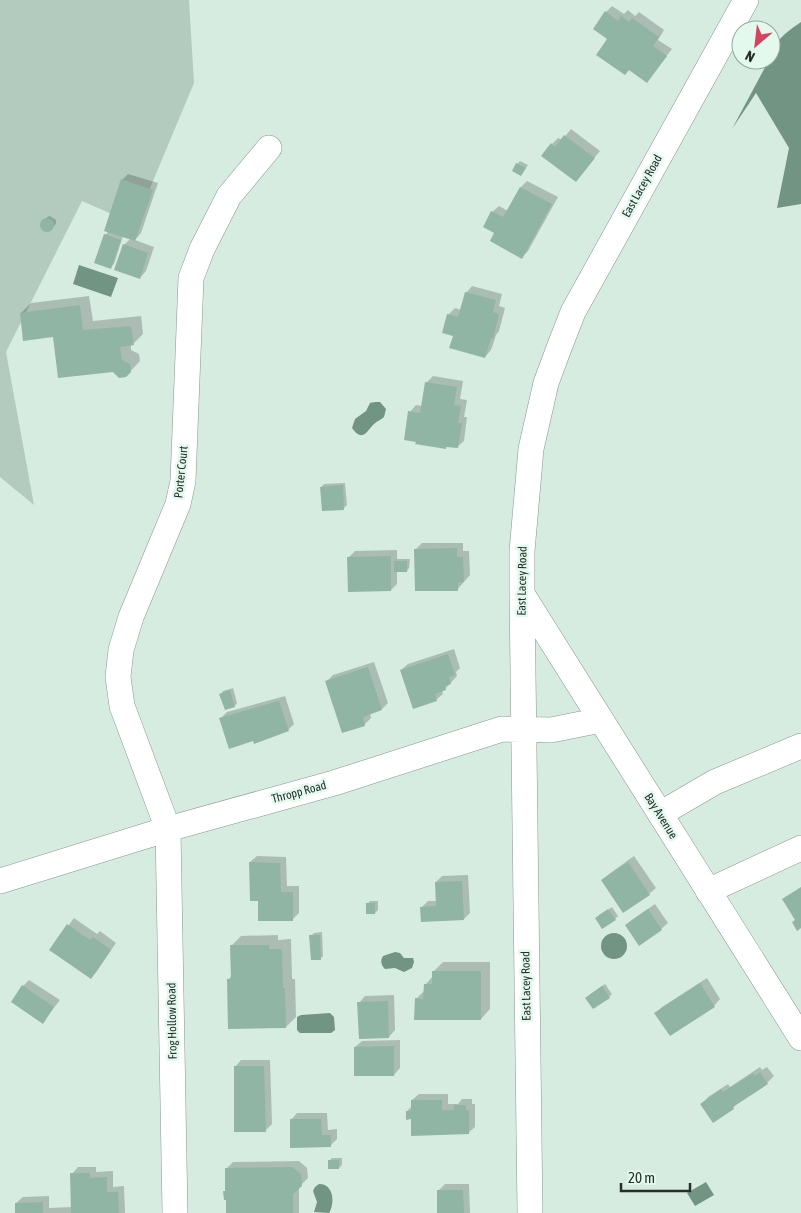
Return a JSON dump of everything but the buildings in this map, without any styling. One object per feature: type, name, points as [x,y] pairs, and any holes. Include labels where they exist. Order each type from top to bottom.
[{"type":"street","name":"East Lacey Road","points":[[530,1213],[522,729],[522,551],[531,449],[546,383],[574,312],[746,0]]},
{"type":"street","name":"Porter Court","points":[[168,829],[122,706],[118,677],[120,650],[131,616],[178,504],[183,481],[192,278],[202,249],[229,196],[269,148]]},
{"type":"street","name":"Bay Avenue","points":[[522,594],[801,1038]]},
{"type":"street","name":"Thropp Road","points":[[0,881],[168,829],[334,783],[502,729],[551,730],[601,720]]},
{"type":"street","points":[[660,814],[715,782],[801,746]]},
{"type":"street","name":"Frog Hollow Road","points":[[168,829],[175,1213]]},
{"type":"street","points":[[708,891],[801,848]]},
{"type":"shaded area","points":[[0,0],[189,0],[194,83],[135,224],[82,201],[6,352],[34,505],[0,477]]},
{"type":"shaded area","points":[[801,22],[801,204],[777,208],[789,148],[756,93],[732,129],[764,70],[781,70],[781,38]]},
{"type":"shaded area","points":[[79,265],[118,278],[111,297],[73,284]]},
{"type":"shaded area","points":[[380,402],[386,409],[384,417],[375,423],[365,434],[359,435],[352,428],[355,419],[366,411],[370,403]]},
{"type":"shaded area","points":[[614,933],[623,937],[627,946],[623,955],[614,959],[605,955],[601,946],[605,937]]},
{"type":"shaded area","points":[[395,952],[400,953],[404,958],[413,958],[412,968],[404,972],[395,968],[385,969],[381,963],[383,956]]},
{"type":"shaded area","points":[[330,1013],[334,1017],[335,1030],[331,1033],[300,1033],[297,1030],[297,1017],[301,1015]]},
{"type":"shaded area","points":[[706,1182],[714,1195],[695,1206],[687,1193]]},
{"type":"shaded area","points":[[319,1184],[328,1187],[332,1195],[329,1213],[314,1212],[317,1202],[313,1191]]}]
